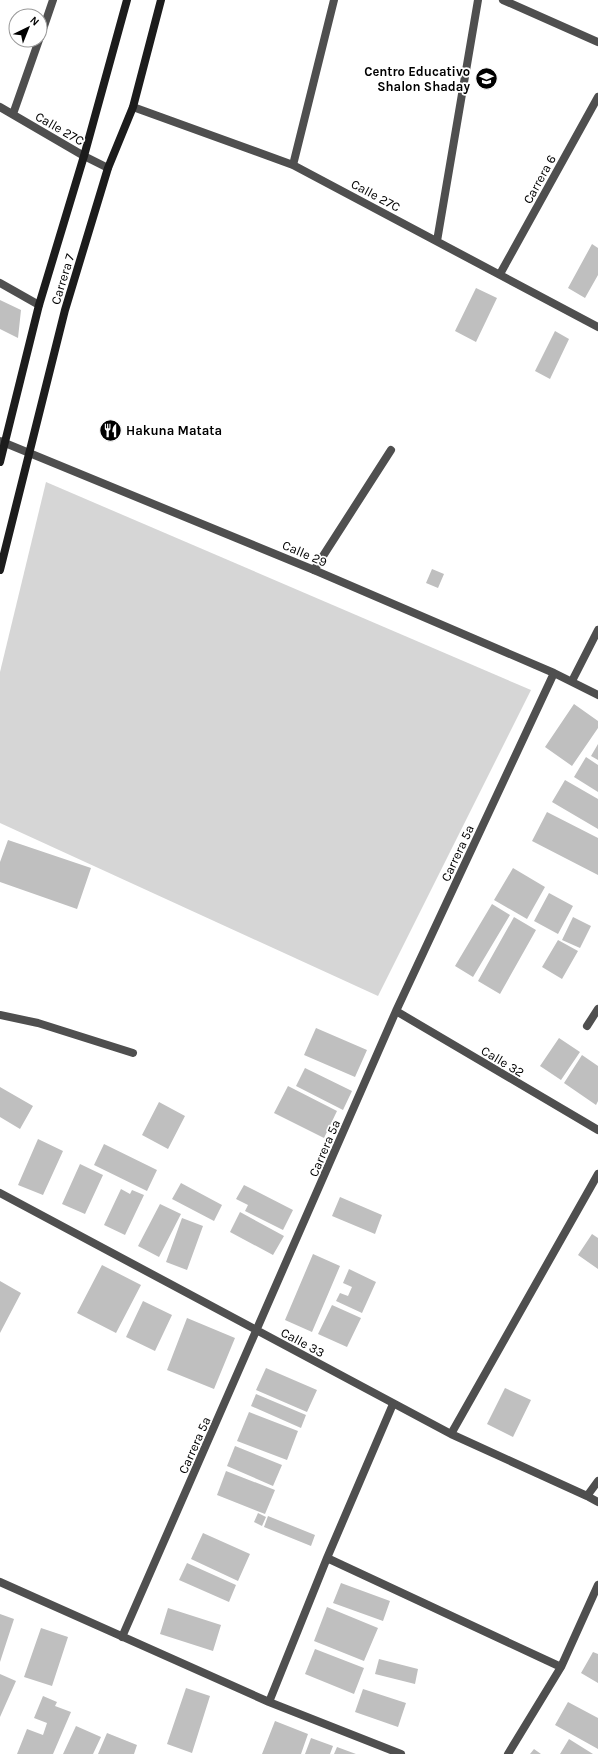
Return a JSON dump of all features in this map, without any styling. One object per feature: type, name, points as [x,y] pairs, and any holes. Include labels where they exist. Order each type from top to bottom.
[{"type":"main road","name":"Carrera 7","points":[[0,462],[2,442],[39,305],[84,156],[127,0]]},
{"type":"main road","name":"Carrera 7","points":[[0,570],[65,310],[108,168],[133,107],[161,0]]},
{"type":"street","points":[[48,15],[53,0]]},
{"type":"street","points":[[293,166],[334,0]]},
{"type":"street","points":[[437,241],[478,0]]},
{"type":"street","points":[[503,0],[598,42]]},
{"type":"street","points":[[13,114],[37,48]]},
{"type":"street","name":"Carrera 6","points":[[500,274],[598,97]]},
{"type":"street","name":"Calle 27C","points":[[0,107],[84,156],[108,168]]},
{"type":"street","name":"Calle 27C","points":[[133,107],[293,166],[598,327]]},
{"type":"street","points":[[0,283],[39,305]]},
{"type":"street","name":"Calle 29","points":[[2,442],[314,570],[554,673],[598,695]]},
{"type":"street","points":[[314,570],[391,450]]},
{"type":"street","points":[[572,681],[598,630]]},
{"type":"street","name":"Carrera 5a","points":[[122,1637],[258,1331],[396,1012],[554,673]]},
{"type":"street","points":[[587,1026],[598,1008]]},
{"type":"street","name":"Calle 32","points":[[396,1012],[598,1130]]},
{"type":"street","points":[[0,1015],[38,1023],[133,1053]]},
{"type":"street","points":[[451,1434],[598,1174]]},
{"type":"street","name":"Calle 33","points":[[0,1193],[451,1434],[598,1502]]},
{"type":"street","points":[[269,1702],[327,1558],[393,1404]]},
{"type":"street","points":[[587,1496],[598,1481]]},
{"type":"street","points":[[327,1558],[561,1667]]},
{"type":"street","points":[[0,1582],[269,1702],[401,1754]]},
{"type":"street","points":[[508,1754],[561,1667],[598,1585]]},
{"type":"shaded area","points":[[46,482],[531,690],[378,996],[0,823],[0,672]]},
{"type":"building","points":[[592,244],[598,248],[598,275],[585,298],[568,288]]},
{"type":"building","points":[[476,288],[497,298],[476,342],[455,331]]},
{"type":"building","points":[[0,300],[21,310],[18,338],[0,329]]},
{"type":"building","points":[[555,331],[569,339],[550,379],[535,371]]},
{"type":"building","points":[[432,569],[444,574],[438,588],[426,583]]},
{"type":"building","points":[[574,704],[598,721],[598,728],[572,766],[545,747]]},
{"type":"building","points":[[598,744],[598,760],[591,756]]},
{"type":"building","points":[[586,757],[598,765],[598,792],[574,777]]},
{"type":"building","points":[[565,780],[598,799],[598,829],[552,802]]},
{"type":"building","points":[[547,812],[598,838],[598,875],[532,841]]},
{"type":"building","points":[[8,840],[91,868],[77,909],[0,882],[0,862]]},
{"type":"building","points":[[513,868],[545,887],[527,919],[494,900]]},
{"type":"building","points":[[549,893],[573,906],[558,934],[534,921]]},
{"type":"building","points":[[492,904],[510,915],[473,977],[455,966]]},
{"type":"building","points":[[514,917],[536,930],[500,994],[478,981]]},
{"type":"building","points":[[573,917],[591,926],[580,948],[562,940]]},
{"type":"building","points":[[558,940],[578,951],[562,979],[542,967]]},
{"type":"building","points":[[316,1028],[367,1050],[355,1077],[304,1055]]},
{"type":"building","points":[[559,1038],[580,1052],[561,1080],[540,1066]]},
{"type":"building","points":[[582,1055],[598,1066],[598,1101],[596,1105],[564,1083]]},
{"type":"building","points":[[305,1068],[352,1091],[343,1110],[296,1086]]},
{"type":"building","points":[[288,1086],[337,1111],[324,1138],[274,1113]]},
{"type":"building","points":[[0,1087],[33,1106],[20,1129],[0,1117]]},
{"type":"building","points":[[159,1102],[185,1116],[168,1149],[142,1135]]},
{"type":"building","points":[[38,1139],[63,1151],[43,1195],[18,1185]]},
{"type":"building","points":[[104,1144],[157,1170],[147,1191],[94,1165]]},
{"type":"building","points":[[80,1164],[103,1175],[85,1214],[62,1204]]},
{"type":"building","points":[[181,1183],[222,1205],[214,1221],[172,1199]]},
{"type":"building","points":[[244,1185],[293,1210],[283,1230],[245,1211],[248,1205],[236,1199]]},
{"type":"building","points":[[121,1189],[130,1194],[132,1190],[144,1195],[125,1235],[104,1225]]},
{"type":"building","points":[[340,1197],[382,1215],[375,1234],[332,1216]]},
{"type":"building","points":[[160,1204],[181,1214],[159,1257],[138,1246]]},
{"type":"building","points":[[240,1212],[284,1236],[273,1255],[230,1232]]},
{"type":"building","points":[[182,1218],[203,1226],[187,1270],[166,1262]]},
{"type":"building","points":[[592,1234],[598,1238],[598,1269],[578,1255]]},
{"type":"building","points":[[313,1254],[340,1266],[312,1332],[285,1320]]},
{"type":"building","points":[[102,1265],[141,1285],[116,1333],[77,1313]]},
{"type":"building","points":[[349,1269],[376,1282],[362,1313],[336,1301],[340,1293],[348,1296],[352,1287],[343,1283]]},
{"type":"building","points":[[0,1281],[21,1293],[0,1333]]},
{"type":"building","points":[[143,1301],[172,1315],[155,1351],[126,1337]]},
{"type":"building","points":[[332,1305],[361,1318],[347,1347],[318,1334]]},
{"type":"building","points":[[187,1318],[235,1338],[214,1389],[167,1370]]},
{"type":"building","points":[[266,1368],[317,1390],[307,1412],[256,1390]]},
{"type":"building","points":[[505,1388],[531,1400],[513,1437],[487,1424]]},
{"type":"building","points":[[256,1394],[306,1415],[301,1428],[251,1406]]},
{"type":"building","points":[[249,1412],[298,1431],[287,1460],[237,1441]]},
{"type":"building","points":[[235,1446],[282,1465],[273,1486],[227,1466]]},
{"type":"building","points":[[226,1471],[275,1490],[265,1514],[217,1495]]},
{"type":"building","points":[[258,1513],[266,1517],[262,1526],[254,1522]]},
{"type":"building","points":[[268,1516],[315,1535],[311,1546],[264,1527]]},
{"type":"building","points":[[203,1533],[250,1554],[238,1581],[191,1559]]},
{"type":"building","points":[[187,1563],[236,1585],[229,1602],[179,1580]]},
{"type":"building","points":[[341,1583],[390,1601],[383,1621],[333,1603]]},
{"type":"building","points":[[327,1607],[378,1628],[364,1661],[314,1641]]},
{"type":"building","points":[[168,1608],[221,1625],[213,1651],[160,1634]]},
{"type":"building","points":[[0,1614],[14,1619],[0,1662]]},
{"type":"building","points":[[41,1628],[68,1637],[52,1686],[24,1677]]},
{"type":"building","points":[[315,1649],[364,1668],[354,1694],[305,1674]]},
{"type":"building","points":[[593,1652],[598,1654],[598,1683],[581,1673]]},
{"type":"building","points":[[379,1659],[418,1669],[415,1684],[375,1674]]},
{"type":"building","points":[[0,1674],[16,1681],[0,1717]]},
{"type":"building","points":[[186,1688],[210,1696],[192,1753],[167,1744]]},
{"type":"building","points":[[363,1689],[406,1703],[398,1727],[355,1712]]},
{"type":"building","points":[[43,1696],[57,1702],[55,1706],[71,1712],[53,1754],[17,1754],[27,1729],[43,1735],[47,1723],[34,1718]]},
{"type":"building","points":[[568,1702],[598,1718],[598,1749],[555,1725]]},
{"type":"building","points":[[275,1721],[308,1734],[301,1754],[262,1754]]},
{"type":"building","points":[[76,1726],[101,1737],[93,1754],[63,1754]]},
{"type":"building","points":[[107,1733],[137,1745],[134,1754],[98,1754]]},
{"type":"building","points":[[311,1738],[333,1746],[330,1754],[305,1754]]},
{"type":"building","points":[[569,1739],[593,1754],[560,1754]]},
{"type":"building","points":[[337,1747],[356,1754],[334,1754]]},
{"type":"building","points":[[534,1749],[541,1754],[530,1754]]},
{"type":"place","name":"Centro Educativo Shalon Shaday","points":[[486,78]]},
{"type":"place","name":"Hakuna Matata","points":[[110,430]]}]
